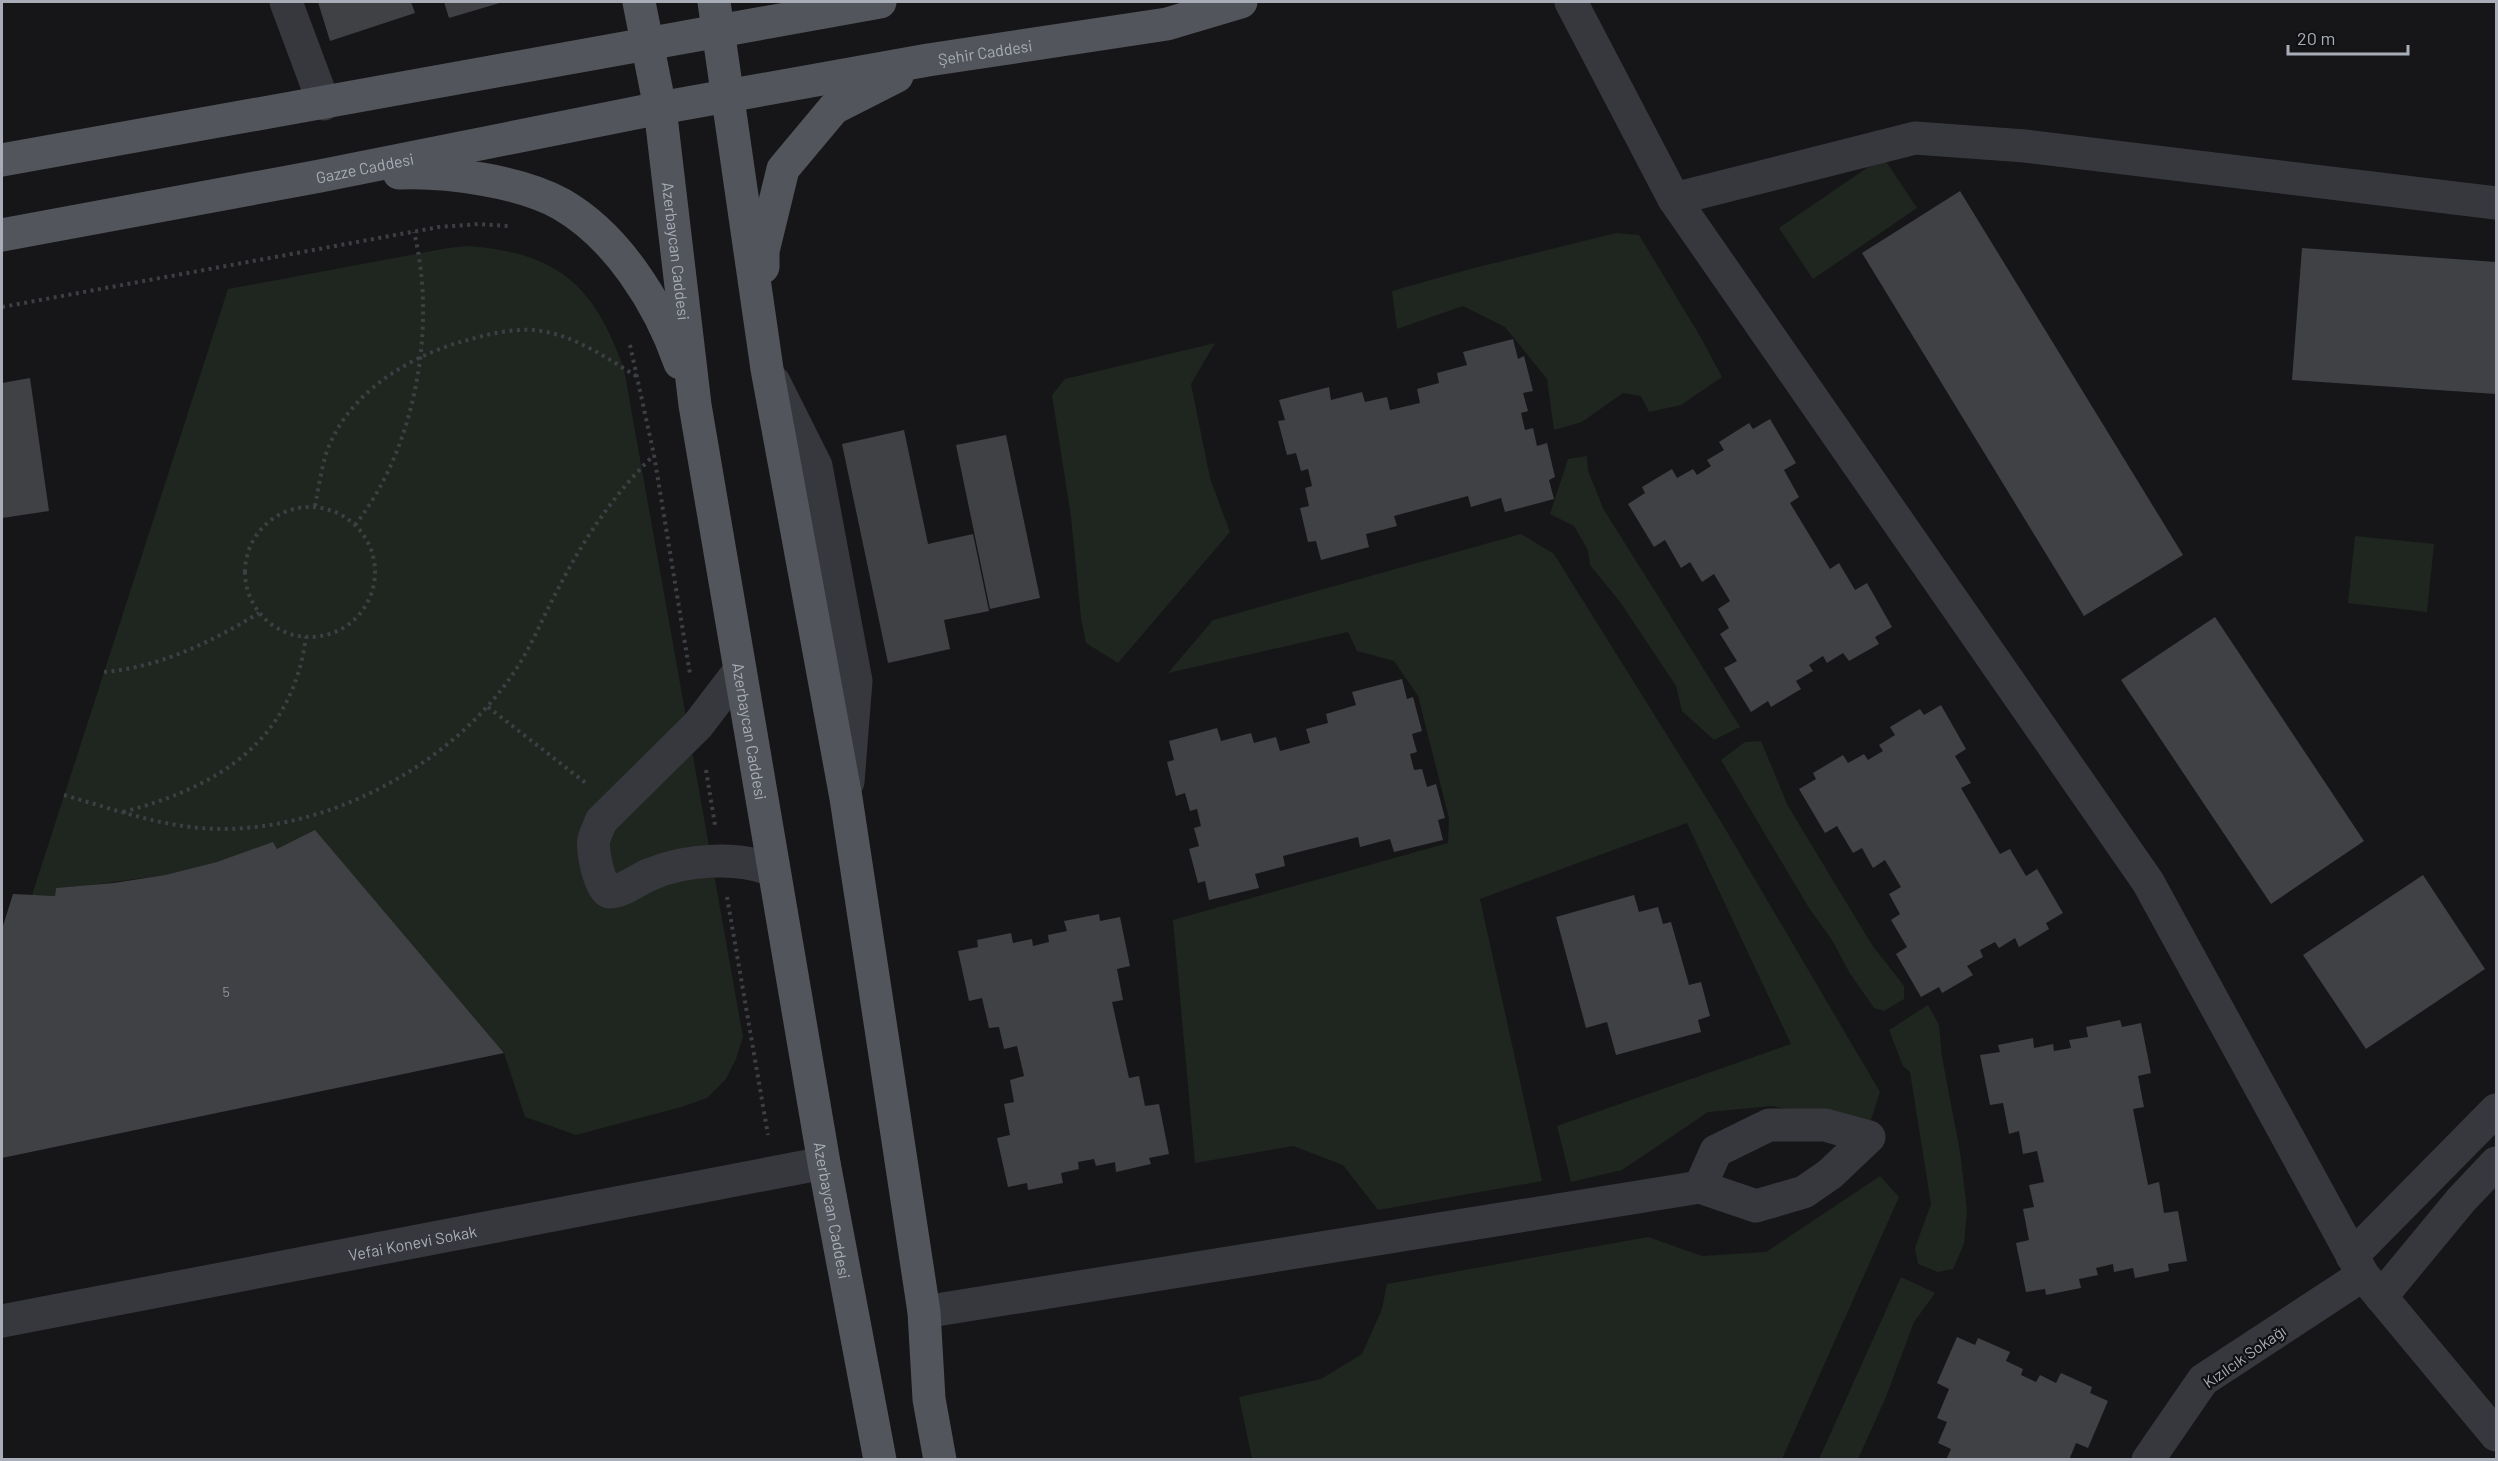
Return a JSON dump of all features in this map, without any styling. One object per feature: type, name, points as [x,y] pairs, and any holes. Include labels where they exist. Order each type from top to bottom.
[{"type":"main road","name":"Azerbaycan Caddesi","points":[[639,2],[660,108],[695,405],[824,1163],[880,1460]]},
{"type":"main road","points":[[2,160],[648,44],[717,17],[880,2]]},
{"type":"main road","name":"Şehir Caddesi","points":[[727,97],[928,60],[1167,24],[1241,2]]},
{"type":"main road","points":[[717,17],[767,369],[846,798],[924,1312],[929,1399],[940,1460]]},
{"type":"main road","points":[[760,314],[764,251],[783,169],[834,108],[928,60]]},
{"type":"main road","name":"Gazze Caddesi","points":[[2,235],[727,97]]},
{"type":"main road","points":[[320,176],[413,172],[474,178],[516,187],[560,203],[593,226],[623,259],[651,302],[675,349],[695,405]]},
{"type":"main road","points":[[929,1399],[960,1460]]},
{"type":"street","points":[[286,2],[324,104]]},
{"type":"street","points":[[1571,2],[1674,199],[2148,882],[2365,1276],[2496,1435]]},
{"type":"street","points":[[1674,199],[1915,138],[2025,146],[2496,203]]},
{"type":"street","points":[[740,670],[698,725],[601,821],[593,847],[602,886],[609,892],[619,890],[656,871],[682,865],[741,862],[773,870]]},
{"type":"street","points":[[2365,1276],[2496,1110]]},
{"type":"street","name":"Vefai Konevi Sokak","points":[[2,1321],[824,1163]]},
{"type":"street","points":[[2365,1276],[2461,1200],[2496,1163]]},
{"type":"street","points":[[924,1312],[1700,1187]]},
{"type":"street","name":"Kızılcık Sokağı","points":[[2148,1460],[2203,1380],[2365,1276]]},
{"type":"path","points":[[2,307],[414,232],[479,224],[510,226]]},
{"type":"path","points":[[355,525],[373,502],[390,469],[408,413],[420,356],[424,296],[421,260],[414,232]]},
{"type":"path","points":[[315,506],[326,456],[338,430],[376,384],[420,356],[476,337],[532,330],[568,339],[599,353],[636,376]]},
{"type":"path","points":[[64,795],[122,812],[192,827],[256,827],[314,814],[375,791],[403,775],[449,742],[488,707],[521,662],[556,592],[595,523],[625,485],[654,455]]},
{"type":"path","points":[[315,506],[334,511],[355,525],[365,538],[373,558],[374,580],[368,600],[356,618],[338,631],[327,635],[306,637],[275,627],[259,613],[249,595],[245,576],[250,546],[261,529],[276,516],[295,508],[315,506]]},
{"type":"path","points":[[104,672],[127,670],[171,657],[213,639],[259,613]]},
{"type":"path","points":[[122,812],[172,797],[216,776],[256,746],[272,726],[293,691],[300,673],[306,637]]},
{"type":"path","points":[[488,707],[590,786]]},
{"type":"shaded area","points":[[1883,157],[1917,208],[1813,279],[1779,228]]},
{"type":"shaded area","points":[[1616,233],[1639,235],[1722,377],[1681,405],[1649,412],[1641,396],[1623,393],[1582,422],[1554,430],[1547,379],[1505,327],[1463,306],[1397,329],[1392,291]]},
{"type":"shaded area","points":[[468,246],[527,256],[569,279],[600,315],[624,369],[743,1037],[726,1079],[707,1098],[576,1135],[525,1117],[504,1053],[315,831],[277,849],[165,875],[56,888],[55,896],[32,895],[228,289]]},
{"type":"shaded area","points":[[1215,343],[1191,384],[1210,478],[1230,532],[1118,663],[1086,643],[1081,618],[1071,517],[1052,395],[1065,379]]},
{"type":"shaded area","points":[[1587,456],[1588,471],[1604,510],[1740,727],[1714,740],[1682,711],[1676,686],[1620,602],[1590,565],[1588,550],[1574,526],[1550,514],[1568,459]]},
{"type":"shaded area","points":[[1521,534],[1554,554],[1720,820],[1880,1092],[1869,1126],[1772,1106],[1708,1112],[1622,1170],[1571,1182],[1557,1126],[1791,1044],[1687,823],[1480,899],[1542,1181],[1378,1210],[1343,1165],[1293,1146],[1195,1163],[1173,920],[1448,843],[1449,818],[1418,696],[1394,661],[1357,651],[1348,632],[1168,673],[1213,620]]},
{"type":"shaded area","points":[[2355,536],[2434,544],[2427,612],[2348,603]]},
{"type":"shaded area","points":[[1761,741],[1788,806],[1872,945],[1904,986],[1904,999],[1884,1011],[1874,1008],[1849,972],[1832,940],[1809,908],[1721,760],[1745,742]]},
{"type":"shaded area","points":[[1928,1005],[1939,1025],[1942,1057],[1960,1152],[1967,1210],[1964,1244],[1953,1269],[1938,1272],[1918,1264],[1915,1248],[1931,1204],[1910,1072],[1903,1066],[1889,1030]]},
{"type":"shaded area","points":[[1880,1176],[1899,1197],[1782,1459],[1252,1459],[1239,1397],[1321,1379],[1362,1354],[1382,1309],[1387,1284],[1648,1237],[1702,1256],[1766,1252]]},
{"type":"shaded area","points":[[1901,1277],[1935,1293],[1914,1322],[1886,1397],[1858,1459],[1819,1459]]},
{"type":"building","points":[[318,2],[411,2],[415,13],[330,41]]},
{"type":"building","points":[[444,2],[503,2],[449,18]]},
{"type":"building","points":[[1960,191],[2183,555],[2084,616],[1862,253]]},
{"type":"building","points":[[2302,248],[2496,262],[2496,394],[2292,380]]},
{"type":"building","points":[[1513,339],[1518,359],[1524,356],[1533,391],[1523,393],[1528,411],[1521,413],[1525,430],[1533,428],[1537,446],[1547,443],[1555,477],[1549,480],[1554,499],[1505,512],[1501,498],[1471,507],[1468,496],[1394,516],[1397,526],[1366,534],[1369,547],[1321,560],[1316,541],[1308,542],[1300,508],[1309,506],[1305,488],[1312,486],[1308,469],[1301,471],[1296,453],[1287,455],[1278,421],[1285,420],[1279,400],[1329,387],[1331,400],[1362,392],[1365,402],[1387,397],[1390,410],[1420,403],[1417,389],[1439,383],[1437,373],[1467,365],[1463,352]]},
{"type":"building","points":[[30,378],[49,511],[2,518],[2,383]]},
{"type":"building","points":[[1770,419],[1796,463],[1784,470],[1799,497],[1790,503],[1830,569],[1839,563],[1855,590],[1867,583],[1892,627],[1875,637],[1879,644],[1849,661],[1843,653],[1827,663],[1823,656],[1809,665],[1813,671],[1796,681],[1801,689],[1771,707],[1768,701],[1751,712],[1724,668],[1737,661],[1720,634],[1729,628],[1718,609],[1730,601],[1714,574],[1702,582],[1690,562],[1681,568],[1665,540],[1654,547],[1628,504],[1645,493],[1642,487],[1672,469],[1677,478],[1693,469],[1697,475],[1711,466],[1707,460],[1724,450],[1719,442],[1749,423],[1753,429]]},
{"type":"building","points":[[904,430],[928,544],[973,534],[989,611],[944,620],[950,649],[888,663],[842,444]]},
{"type":"building","points":[[1006,435],[1040,598],[990,609],[956,445]]},
{"type":"building","points":[[2215,617],[2364,841],[2271,904],[2121,680]]},
{"type":"building","points":[[1402,679],[1407,699],[1413,697],[1422,731],[1412,734],[1417,752],[1410,754],[1414,770],[1422,769],[1427,787],[1436,784],[1445,818],[1438,820],[1443,840],[1394,852],[1390,839],[1360,847],[1358,837],[1283,856],[1285,866],[1255,874],[1259,888],[1209,900],[1205,881],[1198,883],[1189,849],[1199,846],[1194,828],[1201,826],[1197,809],[1190,811],[1185,793],[1176,796],[1167,762],[1174,760],[1169,741],[1217,728],[1221,741],[1251,733],[1254,743],[1276,737],[1280,751],[1310,743],[1306,729],[1328,723],[1326,714],[1356,705],[1352,692]]},
{"type":"building","points":[[1941,705],[1966,749],[1955,756],[1971,783],[1961,788],[2000,854],[2010,849],[2026,876],[2037,869],[2063,913],[2046,923],[2049,929],[2019,947],[2015,938],[1999,948],[1995,942],[1980,950],[1983,957],[1967,966],[1973,975],[1942,993],[1939,987],[1921,997],[1896,954],[1907,947],[1891,920],[1900,914],[1889,894],[1901,887],[1885,860],[1873,868],[1862,848],[1853,853],[1837,826],[1825,833],[1799,789],[1816,779],[1813,773],[1843,755],[1848,763],[1864,754],[1868,760],[1883,751],[1879,745],[1895,735],[1890,727],[1920,709],[1924,715]]},
{"type":"building","points":[[315,830],[504,1053],[2,1158],[2,929],[13,894],[55,896],[56,888],[114,883],[165,875],[217,862],[273,842],[277,849]]},
{"type":"building","points":[[2423,875],[2485,969],[2366,1049],[2303,955]]},
{"type":"building","points":[[1634,895],[1639,912],[1658,907],[1663,924],[1671,922],[1689,985],[1701,982],[1710,1016],[1698,1020],[1701,1032],[1616,1055],[1607,1022],[1586,1028],[1556,917]]},
{"type":"building","points":[[1099,914],[1100,921],[1120,917],[1130,966],[1117,969],[1123,1000],[1112,1002],[1129,1078],[1139,1076],[1145,1106],[1159,1104],[1169,1154],[1149,1158],[1151,1164],[1116,1172],[1115,1162],[1096,1166],[1094,1159],[1078,1162],[1079,1169],[1061,1173],[1063,1183],[1028,1190],[1027,1183],[1008,1187],[997,1138],[1010,1135],[1004,1104],[1014,1102],[1010,1080],[1024,1076],[1017,1046],[1004,1049],[999,1027],[989,1028],[982,998],[969,1001],[958,951],[978,947],[977,940],[1011,933],[1013,943],[1032,939],[1033,946],[1049,942],[1048,935],[1067,931],[1064,921]]},
{"type":"building","points":[[2120,1020],[2122,1027],[2141,1023],[2151,1073],[2138,1076],[2144,1107],[2133,1109],[2148,1185],[2159,1182],[2164,1213],[2178,1211],[2187,1261],[2168,1264],[2169,1271],[2135,1278],[2133,1268],[2114,1272],[2113,1264],[2096,1268],[2098,1275],[2079,1279],[2081,1288],[2046,1295],[2045,1289],[2026,1292],[2016,1243],[2029,1240],[2023,1209],[2034,1207],[2029,1185],[2044,1182],[2037,1151],[2023,1154],[2019,1131],[2009,1134],[2003,1103],[1990,1105],[1980,1055],[2000,1052],[1998,1045],[2033,1038],[2034,1048],[2053,1044],[2054,1051],[2071,1048],[2069,1040],[2088,1037],[2086,1027]]},
{"type":"building","points":[[1957,1337],[1975,1345],[1978,1338],[2010,1352],[2006,1361],[2023,1369],[2021,1375],[2036,1382],[2040,1375],[2056,1383],[2061,1373],[2092,1387],[2090,1393],[2108,1401],[2088,1448],[2076,1443],[2069,1460],[1946,1460],[1951,1449],[1938,1443],[1947,1422],[1937,1418],[1949,1389],[1937,1383]]}]
